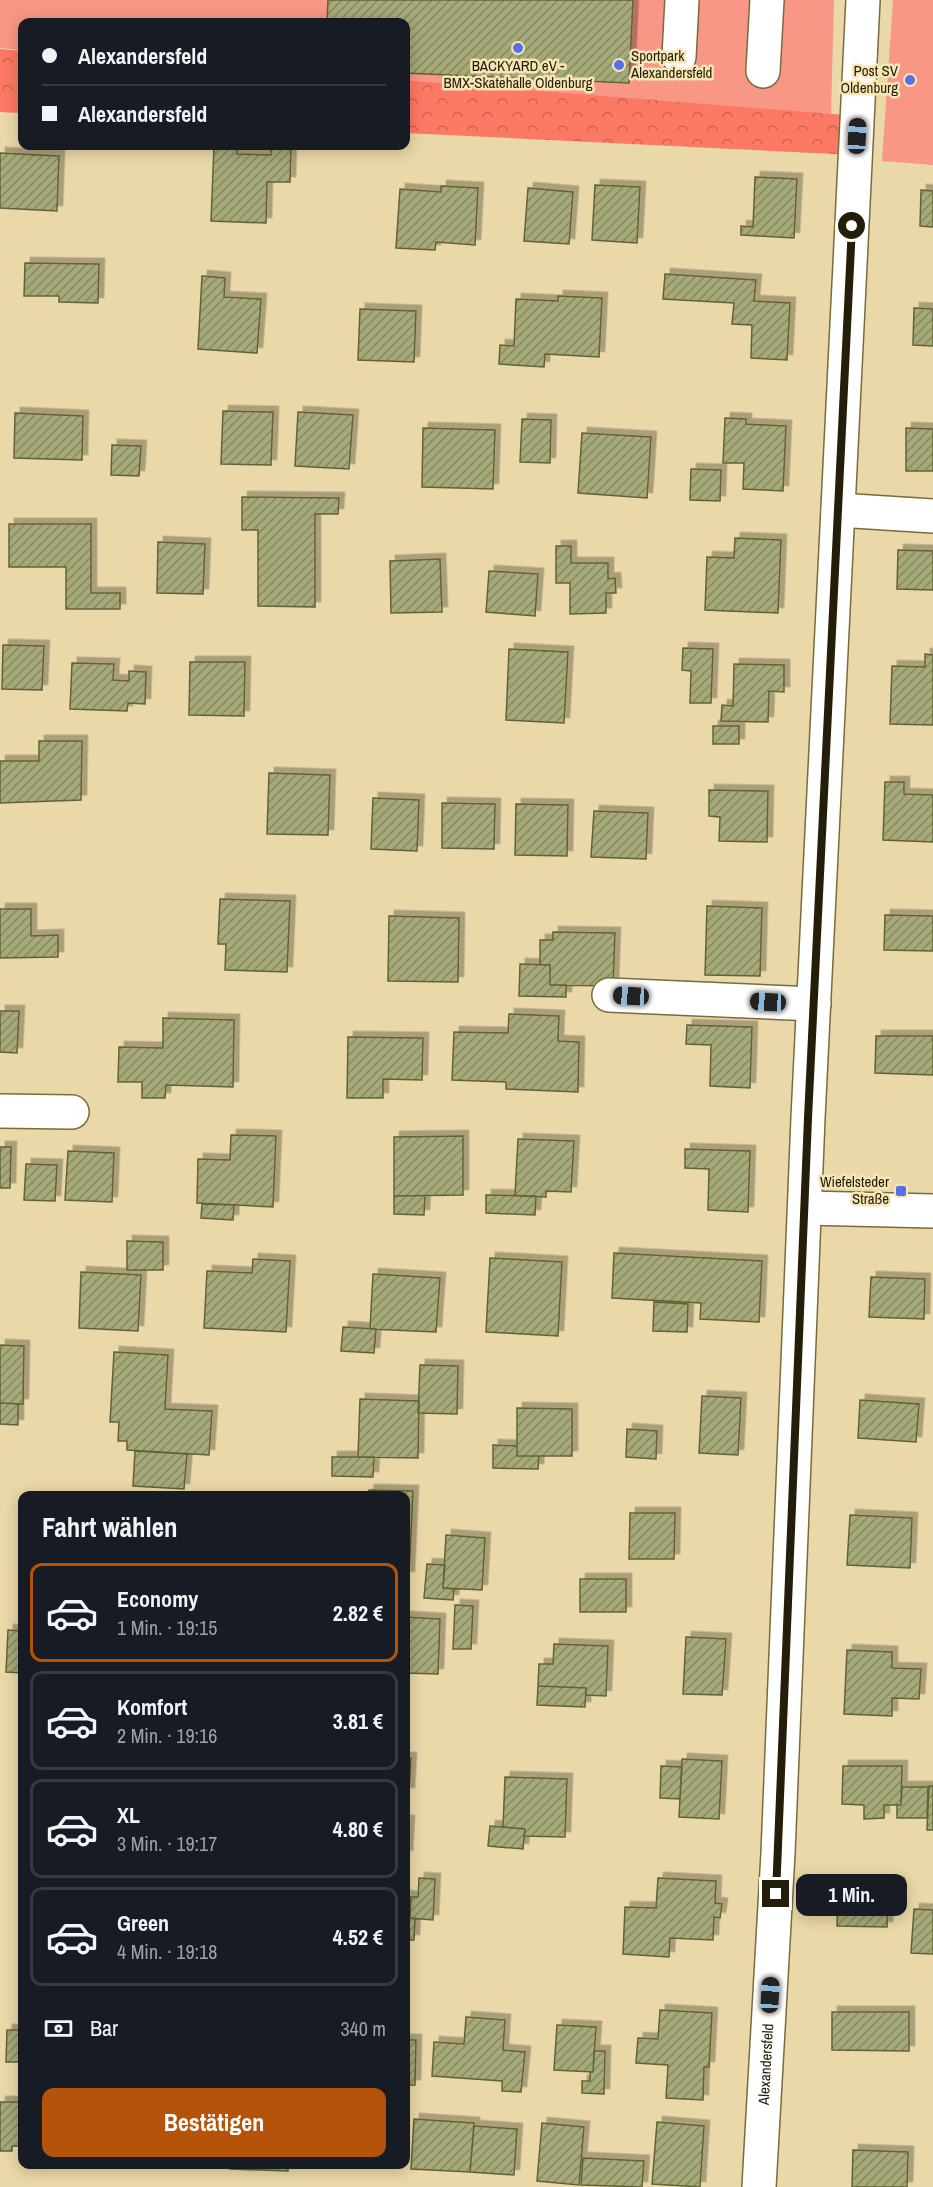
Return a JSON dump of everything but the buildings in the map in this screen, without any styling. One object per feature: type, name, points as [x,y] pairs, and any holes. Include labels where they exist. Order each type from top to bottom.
[{"type":"street","points":[[679,57],[682,0]]},
{"type":"street","points":[[763,71],[767,0]]},
{"type":"street","name":"Alexandersfeld","points":[[759,2187],[778,1853],[781,1730],[814,1004],[863,0]]},
{"type":"street","points":[[838,510],[933,516]]},
{"type":"street","points":[[609,995],[814,1004]]},
{"type":"street","points":[[0,1111],[72,1112]]},
{"type":"street","points":[[806,1208],[933,1211]]},
{"type":"shaded area","name":"Sportpark Alexandersfeld","points":[[0,0],[834,0],[831,114],[410,80],[410,18],[18,18],[18,50],[0,48]]},
{"type":"shaded area","name":"Post SV Oldenburg","points":[[893,0],[933,0],[933,165],[882,161]]},
{"type":"green space","points":[[0,49],[18,51],[18,113],[0,112]]},
{"type":"green space","points":[[410,80],[858,116],[856,155],[410,133]]},
{"type":"place","name":"BACKYARD eV - BMX-Skatehalle Oldenburg","points":[[518,48]]},
{"type":"place","name":"Sportpark Alexandersfeld","points":[[619,65]]},
{"type":"place","name":"Post SV Oldenburg","points":[[910,80]]},
{"type":"place","name":"Wiefelsteder Straße","points":[[901,1191]]},
{"type":"route","points":[[776,1894],[808,1118],[852,226]]}]
